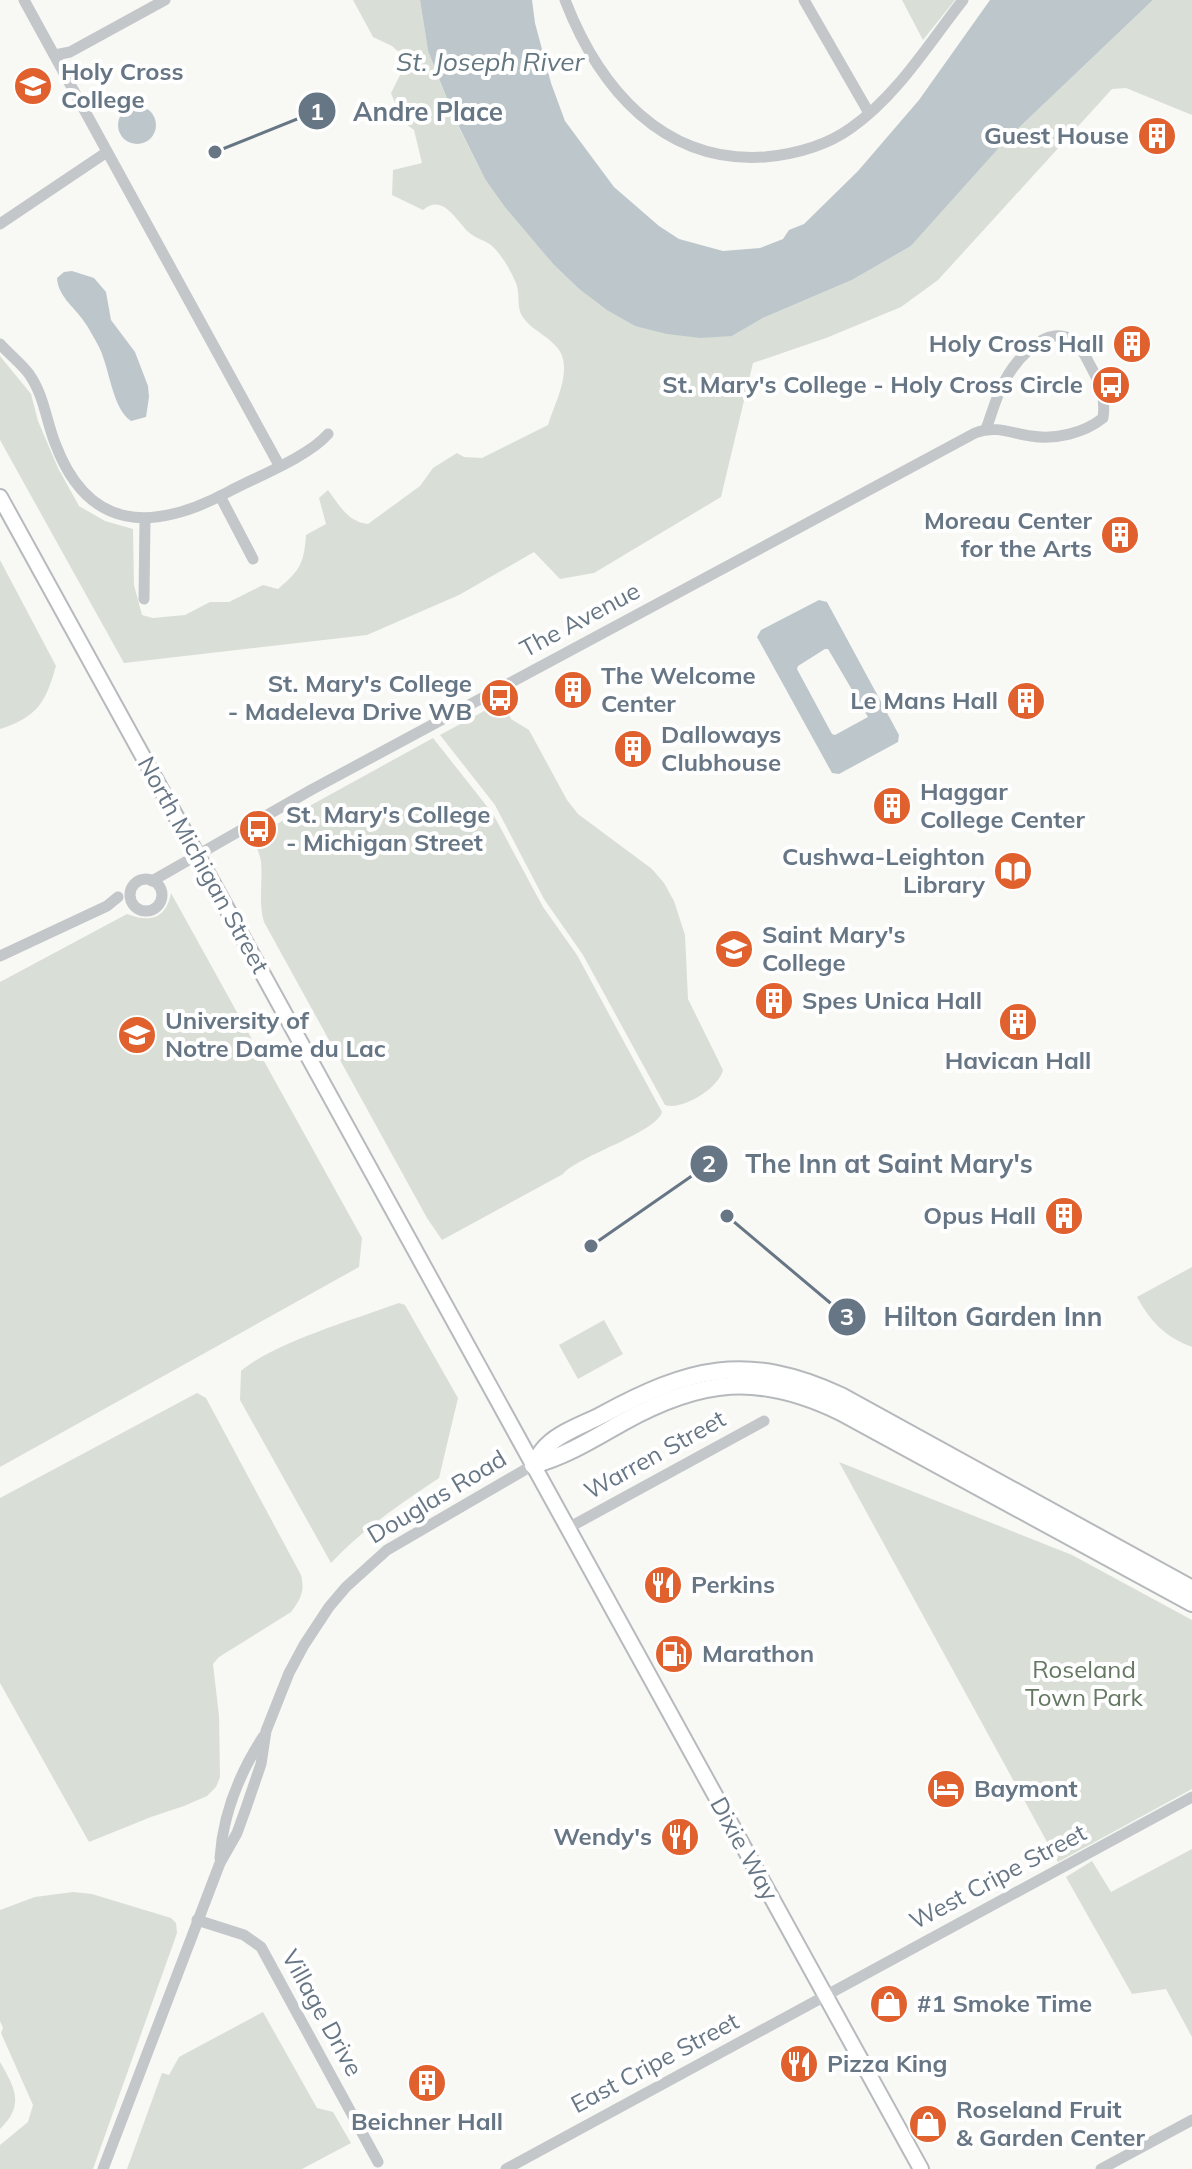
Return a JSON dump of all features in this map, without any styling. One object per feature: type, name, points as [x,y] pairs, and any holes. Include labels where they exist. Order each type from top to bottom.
[{"type":"highway","points":[[533,1465],[549,1443],[675,1380],[721,1371],[783,1374],[841,1396],[1192,1589]]},
{"type":"highway","points":[[533,1465],[558,1458],[673,1397],[718,1386],[777,1389],[841,1412],[1192,1603]]},
{"type":"main road","name":"North Michigan Street","points":[[0,497],[568,1528]]},
{"type":"main road","name":"Dixie Way","points":[[568,1528],[921,2169]]},
{"type":"street","points":[[24,0],[279,465]]},
{"type":"street","points":[[55,55],[70,52],[165,0]]},
{"type":"street","points":[[565,0],[582,40],[617,91],[649,122],[684,144],[737,158],[791,153],[828,142],[853,127],[901,80],[963,0]]},
{"type":"street","points":[[804,0],[869,113]]},
{"type":"street","points":[[0,224],[107,152]]},
{"type":"street","points":[[1055,337],[1066,337],[1083,351],[1103,390],[1106,403],[1103,418],[1082,430],[1050,437],[986,429],[1005,380],[1030,349],[1055,337]]},
{"type":"street","points":[[0,344],[20,363],[38,389],[56,447],[79,487],[87,497],[110,511],[145,519],[180,514],[307,451],[328,434]]},
{"type":"street","name":"The Avenue","points":[[152,881],[197,853],[986,429]]},
{"type":"street","points":[[220,496],[253,559]]},
{"type":"street","points":[[144,599],[145,519]]},
{"type":"street","points":[[0,956],[100,907],[105,901],[131,891],[141,880],[152,881],[160,887],[162,897],[154,909],[139,910],[132,902],[131,891]]},
{"type":"street","name":"Warren Street","points":[[568,1528],[764,1421]]},
{"type":"street","name":"Douglas Road","points":[[103,2169],[197,1920],[220,1863],[237,1833],[261,1764],[266,1731],[289,1673],[304,1645],[346,1587],[387,1550],[533,1465]]},
{"type":"street","name":"West Cripe Street","points":[[825,1996],[1192,1797]]},
{"type":"street","name":"Village Drive","points":[[197,1920],[244,1935],[261,1947],[378,2162]]},
{"type":"street","name":"East Cripe Street","points":[[506,2169],[825,1996]]},
{"type":"street","points":[[1101,2169],[1192,2120]]},
{"type":"green space","points":[[353,0],[420,0],[428,51],[455,120],[485,179],[554,265],[578,288],[635,326],[732,336],[763,318],[852,280],[911,246],[1006,140],[1153,0],[1192,0],[1192,115],[1126,88],[1112,89],[938,280],[901,307],[826,338],[753,363],[721,497],[594,573],[560,579],[534,552],[459,595],[367,635],[124,663],[0,440],[0,356],[31,394],[38,421],[58,468],[79,506],[105,521],[133,529],[134,585],[142,615],[153,618],[185,615],[210,602],[229,602],[263,585],[278,589],[300,566],[306,535],[326,524],[319,498],[328,490],[349,516],[368,524],[420,486],[433,468],[457,453],[464,457],[482,458],[548,425],[557,401],[564,375],[563,359],[556,346],[521,314],[516,283],[499,254],[490,244],[471,234],[443,207],[430,205],[423,210],[392,195],[393,170],[422,163],[414,130],[402,121],[391,93],[403,69],[402,55],[373,37]]},
{"type":"green space","points":[[902,0],[955,0],[923,40]]},
{"type":"green space","points":[[0,560],[56,666],[44,698],[32,713],[0,729]]},
{"type":"green space","points":[[510,697],[513,702],[506,708],[511,719],[529,730],[567,800],[578,814],[652,869],[674,901],[685,935],[688,999],[723,1070],[707,1091],[681,1105],[665,1105],[583,955],[544,899],[495,805],[440,735]]},
{"type":"green space","points":[[433,738],[493,814],[543,907],[577,955],[662,1112],[646,1128],[442,1240],[264,922],[261,862],[255,836]]},
{"type":"green space","points":[[171,893],[362,1238],[359,1267],[0,1467],[0,982],[127,914],[156,917],[165,909]]},
{"type":"green space","points":[[1192,1267],[1192,1347],[1160,1328],[1137,1297]]},
{"type":"green space","points":[[399,1303],[405,1305],[458,1398],[439,1478],[369,1528],[331,1563],[240,1400],[241,1371],[293,1342]]},
{"type":"green space","points":[[604,1320],[623,1354],[578,1379],[559,1345]]},
{"type":"green space","points":[[197,1393],[206,1398],[301,1575],[301,1595],[291,1612],[219,1657],[213,1664],[219,1716],[220,1777],[216,1787],[207,1796],[184,1806],[89,1842],[0,1683],[0,1498]]},
{"type":"green space","name":"Roseland Town Park","points":[[839,1462],[1072,1555],[1192,1620],[1192,1789],[1058,1862]]},
{"type":"green space","points":[[1192,1849],[1192,2037],[1166,1989],[1132,1994],[1066,1877],[1092,1861],[1111,1892]]},
{"type":"green space","points":[[73,1892],[92,1894],[171,1918],[176,1923],[177,1933],[93,2169],[0,2169],[0,2145],[28,2122],[33,2105],[1,2033],[0,1910],[35,1897]]},
{"type":"green space","points":[[263,2012],[317,2108],[333,2112],[351,2143],[302,2169],[127,2169],[162,2073],[169,2075],[179,2057]]},
{"type":"green space","points":[[0,2062],[13,2088],[15,2104],[13,2112],[0,2129]]},
{"type":"water","name":"St. Joseph River","points":[[420,0],[532,0],[551,83],[565,121],[614,187],[679,239],[723,251],[760,248],[783,239],[789,230],[804,224],[858,171],[919,100],[990,0],[1153,0],[1006,140],[911,246],[852,280],[763,318],[732,336],[700,338],[635,326],[607,310],[554,265],[505,207],[485,179],[455,119],[428,51]]},
{"type":"water","points":[[137,106],[151,111],[156,125],[151,139],[137,144],[123,139],[118,125],[123,111]]},
{"type":"water","points":[[72,271],[94,278],[106,292],[111,320],[135,352],[148,386],[146,417],[131,421],[125,415],[115,398],[99,347],[60,290],[57,278],[64,272]]},
{"type":"water","points":[[819,600],[827,602],[899,735],[898,742],[839,774],[832,773],[757,637],[761,630]],"holes":[[[828,649],[868,717],[835,735],[797,669]]]},
{"type":"place","name":"Holy Cross College","points":[[33,86]]},
{"type":"place","name":"Guest House","points":[[1157,136]]},
{"type":"place","name":"Andre Place","points":[[215,152]]},
{"type":"place","name":"Holy Cross Hall","points":[[1132,344]]},
{"type":"place","name":"St. Mary's College - Holy Cross Circle","points":[[1111,385]]},
{"type":"place","name":"Moreau Center for the Arts","points":[[1120,535]]},
{"type":"place","name":"The Welcome Center","points":[[573,690]]},
{"type":"place","name":"St. Mary's College - Madeleva Drive WB","points":[[500,698]]},
{"type":"place","name":"Le Mans Hall","points":[[1026,701]]},
{"type":"place","name":"Dalloways Clubhouse","points":[[633,749]]},
{"type":"place","name":"Haggar College Center","points":[[892,806]]},
{"type":"place","name":"St. Mary's College - Michigan Street","points":[[258,829]]},
{"type":"place","name":"Cushwa-Leighton Library","points":[[1013,871]]},
{"type":"place","name":"Saint Mary's College","points":[[734,949]]},
{"type":"place","name":"Spes Unica Hall","points":[[774,1001]]},
{"type":"place","name":"Havican Hall","points":[[1018,1022]]},
{"type":"place","name":"University of Notre Dame du Lac","points":[[137,1035]]},
{"type":"place","name":"Hilton Garden Inn","points":[[727,1216]]},
{"type":"place","name":"Opus Hall","points":[[1064,1216]]},
{"type":"place","name":"The Inn at Saint Mary's","points":[[591,1246]]},
{"type":"place","name":"Perkins","points":[[663,1585]]},
{"type":"place","name":"Marathon","points":[[674,1654]]},
{"type":"place","name":"Baymont","points":[[946,1789]]},
{"type":"place","name":"Wendy's","points":[[680,1837]]},
{"type":"place","name":"#1 Smoke Time","points":[[889,2004]]},
{"type":"place","name":"Pizza King","points":[[799,2064]]},
{"type":"place","name":"Beichner Hall","points":[[427,2083]]},
{"type":"place","name":"Roseland Fruit & Garden Center","points":[[928,2124]]}]
